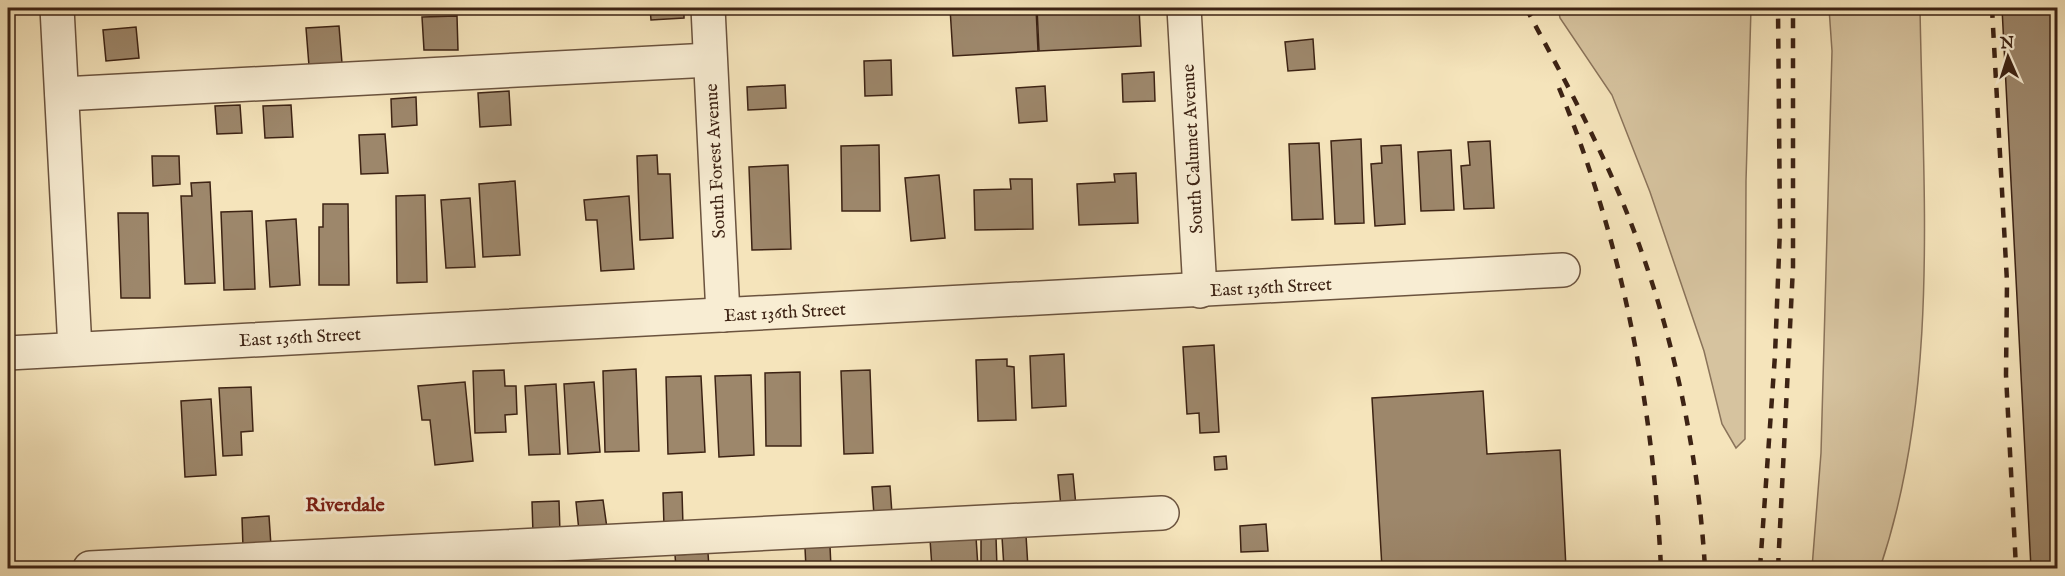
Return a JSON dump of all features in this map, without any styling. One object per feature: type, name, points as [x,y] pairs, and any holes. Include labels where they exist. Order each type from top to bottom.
[{"type":"street","points":[[57,8],[75,350]]},
{"type":"street","name":"South Forest Avenue","points":[[708,8],[723,315]]},
{"type":"street","name":"South Calumet Avenue","points":[[1184,8],[1200,291]]},
{"type":"street","points":[[62,94],[710,60]]},
{"type":"street","name":"East 136th Street","points":[[8,353],[1563,270]]},
{"type":"street","points":[[90,568],[1162,513]]},
{"type":"shaded area","points":[[1558,8],[1751,8],[1746,181],[1745,439],[1736,448],[1722,424],[1704,351],[1650,192],[1612,95],[1560,18]]},
{"type":"shaded area","points":[[1829,8],[1920,8],[1924,291],[1920,361],[1912,431],[1899,500],[1880,568],[1812,568],[1821,453],[1832,51]]},
{"type":"building","points":[[650,8],[684,8],[684,18],[651,20]]},
{"type":"building","points":[[950,8],[1036,8],[1038,51],[953,56]]},
{"type":"building","points":[[1037,8],[1139,8],[1141,46],[1039,51]]},
{"type":"building","points":[[2002,8],[2058,8],[2058,568],[2031,568]]},
{"type":"building","points":[[457,16],[458,50],[424,50],[422,17]]},
{"type":"building","points":[[339,26],[342,63],[309,66],[306,28]]},
{"type":"building","points":[[136,27],[139,58],[106,61],[103,30]]},
{"type":"building","points":[[1313,39],[1315,69],[1288,71],[1285,42]]},
{"type":"building","points":[[891,60],[892,95],[865,96],[864,61]]},
{"type":"building","points":[[1154,72],[1155,101],[1123,102],[1122,74]]},
{"type":"building","points":[[785,85],[786,108],[748,110],[747,87]]},
{"type":"building","points":[[1045,86],[1047,121],[1019,123],[1016,88]]},
{"type":"building","points":[[509,91],[511,125],[480,127],[478,93]]},
{"type":"building","points":[[416,97],[417,125],[392,127],[391,99]]},
{"type":"building","points":[[240,105],[242,133],[217,134],[215,106]]},
{"type":"building","points":[[291,105],[293,137],[265,138],[263,106]]},
{"type":"building","points":[[385,134],[388,173],[361,174],[359,135]]},
{"type":"building","points":[[1361,139],[1364,223],[1335,224],[1331,141]]},
{"type":"building","points":[[1490,141],[1494,208],[1464,209],[1461,166],[1470,165],[1468,142]]},
{"type":"building","points":[[1319,143],[1323,219],[1292,220],[1289,144]]},
{"type":"building","points":[[879,145],[880,211],[842,211],[841,146]]},
{"type":"building","points":[[1401,145],[1405,224],[1375,226],[1371,164],[1382,163],[1381,146]]},
{"type":"building","points":[[1451,150],[1454,210],[1421,211],[1418,152]]},
{"type":"building","points":[[657,155],[658,174],[670,174],[673,238],[640,240],[637,156]]},
{"type":"building","points":[[152,156],[179,156],[180,184],[153,186]]},
{"type":"building","points":[[788,165],[791,249],[752,250],[749,167]]},
{"type":"building","points":[[1136,173],[1138,223],[1079,225],[1077,184],[1115,182],[1114,174]]},
{"type":"building","points":[[939,175],[945,238],[911,241],[905,178]]},
{"type":"building","points":[[1010,179],[1032,179],[1033,229],[975,230],[974,190],[1011,189]]},
{"type":"building","points":[[515,181],[520,255],[483,257],[479,184]]},
{"type":"building","points":[[210,182],[215,283],[185,284],[181,196],[192,196],[191,183]]},
{"type":"building","points":[[425,195],[427,282],[397,283],[396,196]]},
{"type":"building","points":[[629,196],[634,269],[601,271],[597,220],[586,220],[584,200]]},
{"type":"building","points":[[470,198],[475,267],[446,268],[441,200]]},
{"type":"building","points":[[323,204],[348,204],[349,285],[319,285],[319,227],[323,227]]},
{"type":"building","points":[[252,211],[255,289],[224,290],[221,212]]},
{"type":"building","points":[[118,213],[148,213],[150,298],[121,298]]},
{"type":"building","points":[[296,219],[300,285],[270,287],[266,221]]},
{"type":"building","points":[[1214,345],[1219,432],[1200,433],[1199,413],[1187,414],[1183,347]]},
{"type":"building","points":[[1064,354],[1066,406],[1032,408],[1030,356]]},
{"type":"building","points":[[1007,359],[1007,366],[1014,367],[1016,420],[978,421],[976,360]]},
{"type":"building","points":[[636,369],[639,451],[605,452],[603,371]]},
{"type":"building","points":[[504,370],[505,386],[516,386],[517,414],[505,415],[506,432],[475,433],[473,371]]},
{"type":"building","points":[[870,370],[873,453],[844,454],[841,371]]},
{"type":"building","points":[[800,372],[801,446],[766,446],[765,373]]},
{"type":"building","points":[[751,375],[754,455],[719,457],[715,376]]},
{"type":"building","points":[[701,376],[705,452],[668,454],[666,377]]},
{"type":"building","points":[[465,382],[473,461],[435,465],[430,420],[422,420],[418,386]]},
{"type":"building","points":[[594,382],[600,452],[568,454],[564,384]]},
{"type":"building","points":[[556,384],[560,454],[529,455],[525,386]]},
{"type":"building","points":[[251,387],[253,431],[241,432],[242,455],[223,456],[219,388]]},
{"type":"building","points":[[1483,391],[1487,454],[1560,450],[1566,568],[1382,568],[1372,398]]},
{"type":"building","points":[[211,399],[216,475],[185,477],[181,401]]},
{"type":"building","points":[[1226,456],[1227,469],[1215,470],[1214,457]]},
{"type":"building","points":[[1073,474],[1076,506],[1061,507],[1058,475]]},
{"type":"building","points":[[890,486],[892,514],[874,515],[872,487]]},
{"type":"building","points":[[682,492],[683,526],[664,527],[663,493]]},
{"type":"building","points":[[603,500],[607,528],[579,531],[576,502]]},
{"type":"building","points":[[559,501],[560,533],[533,534],[532,502]]},
{"type":"building","points":[[269,516],[271,546],[243,548],[242,518]]},
{"type":"building","points":[[1266,524],[1268,551],[1241,552],[1240,526]]},
{"type":"building","points":[[1026,535],[1028,568],[1004,568],[1002,537]]},
{"type":"building","points":[[976,537],[978,568],[932,568],[930,539]]},
{"type":"building","points":[[981,537],[996,537],[997,568],[981,568]]},
{"type":"building","points":[[830,546],[831,568],[806,568],[805,548]]},
{"type":"building","points":[[708,553],[709,568],[676,568],[675,555]]},
{"type":"railway","points":[[1526,8],[1580,110],[1620,195],[1657,298],[1684,405],[1700,513],[1705,568]]},
{"type":"railway","points":[[1760,568],[1775,355],[1780,229],[1778,8]]},
{"type":"railway","points":[[1778,568],[1793,267],[1793,8]]},
{"type":"railway","points":[[1992,8],[2007,282],[2006,375],[2016,568]]},
{"type":"railway","points":[[1559,88],[1600,204],[1631,324],[1651,445],[1661,568]]},
{"type":"district","name":"Riverdale","points":[[345,504]]}]
